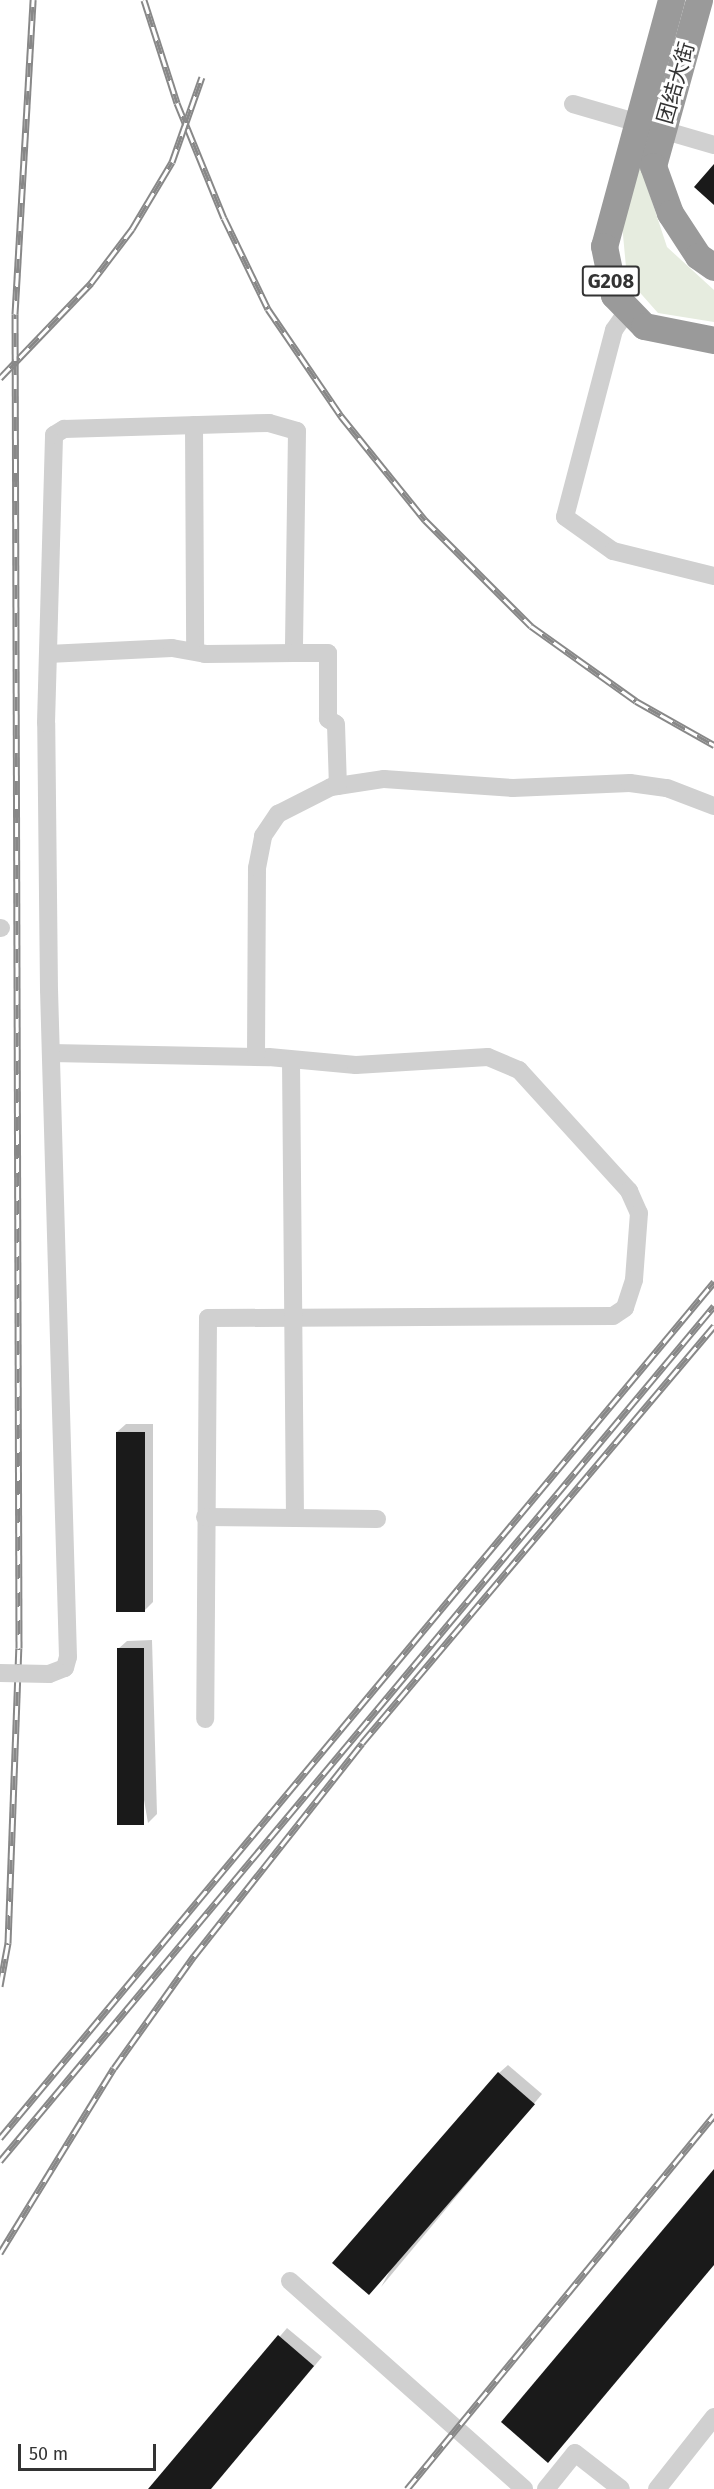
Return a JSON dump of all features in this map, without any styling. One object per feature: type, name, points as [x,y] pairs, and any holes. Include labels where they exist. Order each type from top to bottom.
[{"type":"highway","name":"团结大街","points":[[672,0],[650,126],[653,166],[670,213],[698,256],[714,267]]},
{"type":"highway","name":"团结大街","points":[[628,310],[614,295],[604,246],[628,156],[650,126],[699,0]]},
{"type":"highway","name":"G208","points":[[628,310],[644,326],[714,340]]},
{"type":"street","points":[[573,104],[714,145]]},
{"type":"street","points":[[628,310],[614,330],[565,517],[614,551],[714,576]]},
{"type":"street","points":[[0,1673],[49,1674],[65,1668],[68,1657],[51,1053],[48,654],[54,435],[64,429],[269,423],[297,431],[294,653]]},
{"type":"street","points":[[194,425],[195,651]]},
{"type":"street","points":[[48,654],[195,651],[328,653],[328,719],[336,724],[338,786]]},
{"type":"street","points":[[256,1057],[257,868],[262,836],[278,814],[338,786],[384,779],[513,788],[630,783],[668,788],[714,806]]},
{"type":"street","points":[[51,1053],[256,1057],[356,1065],[488,1057],[519,1070],[629,1191],[639,1212],[640,1244],[625,1308],[613,1316],[208,1318],[205,1517],[206,1719]]},
{"type":"street","points":[[291,1060],[295,1518]]},
{"type":"street","points":[[205,1517],[377,1519]]},
{"type":"street","points":[[290,2281],[524,2489]]},
{"type":"street","points":[[657,2489],[714,2417]]},
{"type":"street","points":[[546,2489],[575,2453],[621,2489]]},
{"type":"shaded area","points":[[640,165],[667,247],[714,290],[714,322],[658,313],[627,278],[622,224]]},
{"type":"building","points":[[714,164],[714,205],[694,187]]},
{"type":"building","points":[[116,1432],[145,1432],[145,1612],[116,1612]]},
{"type":"building","points":[[117,1648],[144,1648],[144,1825],[117,1825]]},
{"type":"building","points":[[498,2072],[535,2104],[369,2295],[332,2263]]},
{"type":"building","points":[[714,2169],[714,2265],[548,2463],[501,2422]]},
{"type":"building","points":[[278,2335],[314,2366],[211,2489],[148,2489]]},
{"type":"railway","points":[[0,1986],[8,1943],[19,1648],[15,314],[33,0]]},
{"type":"railway","points":[[144,0],[177,103],[224,218],[268,309],[341,416],[425,520],[531,626],[636,701],[714,745]]},
{"type":"railway","points":[[0,378],[91,283],[132,229],[172,162],[202,77]]},
{"type":"railway","points":[[0,2138],[714,1282]]},
{"type":"railway","points":[[0,2161],[714,1306]]},
{"type":"railway","points":[[0,2253],[114,2068],[194,1956],[362,1743],[714,1326]]},
{"type":"railway","points":[[407,2489],[714,2115]]}]
